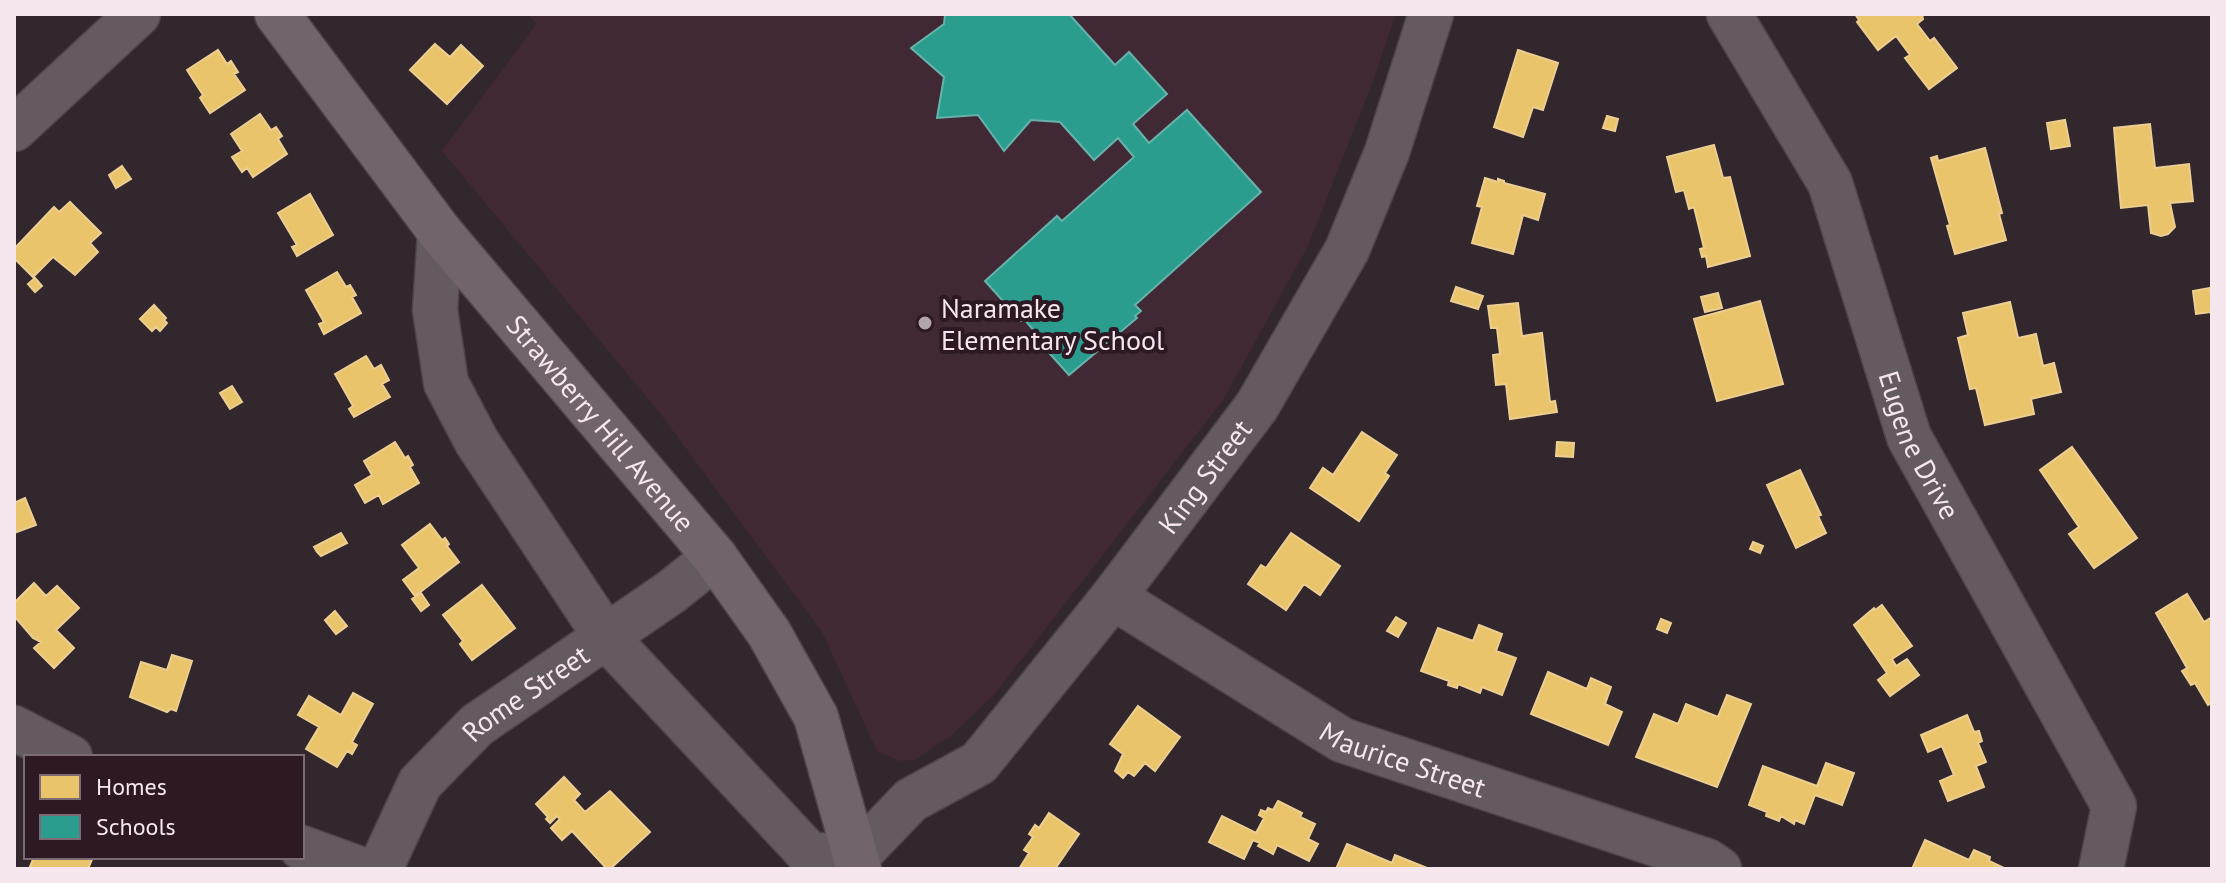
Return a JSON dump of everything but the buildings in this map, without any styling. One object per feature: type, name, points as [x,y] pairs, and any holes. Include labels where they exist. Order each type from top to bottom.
[{"type":"main road","name":"Strawberry Hill Avenue","points":[[277,14],[440,232],[715,557],[769,633],[816,717],[858,863]]},
{"type":"street","points":[[14,129],[138,14]]},
{"type":"street","name":"King Street","points":[[858,863],[911,800],[979,763],[1113,597],[1257,406],[1347,250],[1387,152],[1431,14]]},
{"type":"street","name":"Eugene Drive","points":[[1729,14],[1830,183],[1909,437],[2114,806],[2101,869]]},
{"type":"street","points":[[440,232],[435,310],[446,383],[477,442],[606,637],[810,855],[858,863]]},
{"type":"street","name":"Rome Street","points":[[380,869],[420,783],[477,725],[671,592],[715,557]]},
{"type":"street","name":"Maurice Street","points":[[1113,597],[1342,740],[1707,861],[1719,869]]},
{"type":"street","points":[[14,728],[66,755]]},
{"type":"street","points":[[304,849],[360,869]]},
{"type":"shaded area","name":"Naramake Elementary School","points":[[526,14],[1396,14],[1308,246],[1223,400],[994,695],[953,734],[915,760],[900,761],[877,751],[822,632],[659,412],[442,151],[537,23]]},
{"type":"place","name":"Naramake Elementary School","points":[[925,323]]}]
